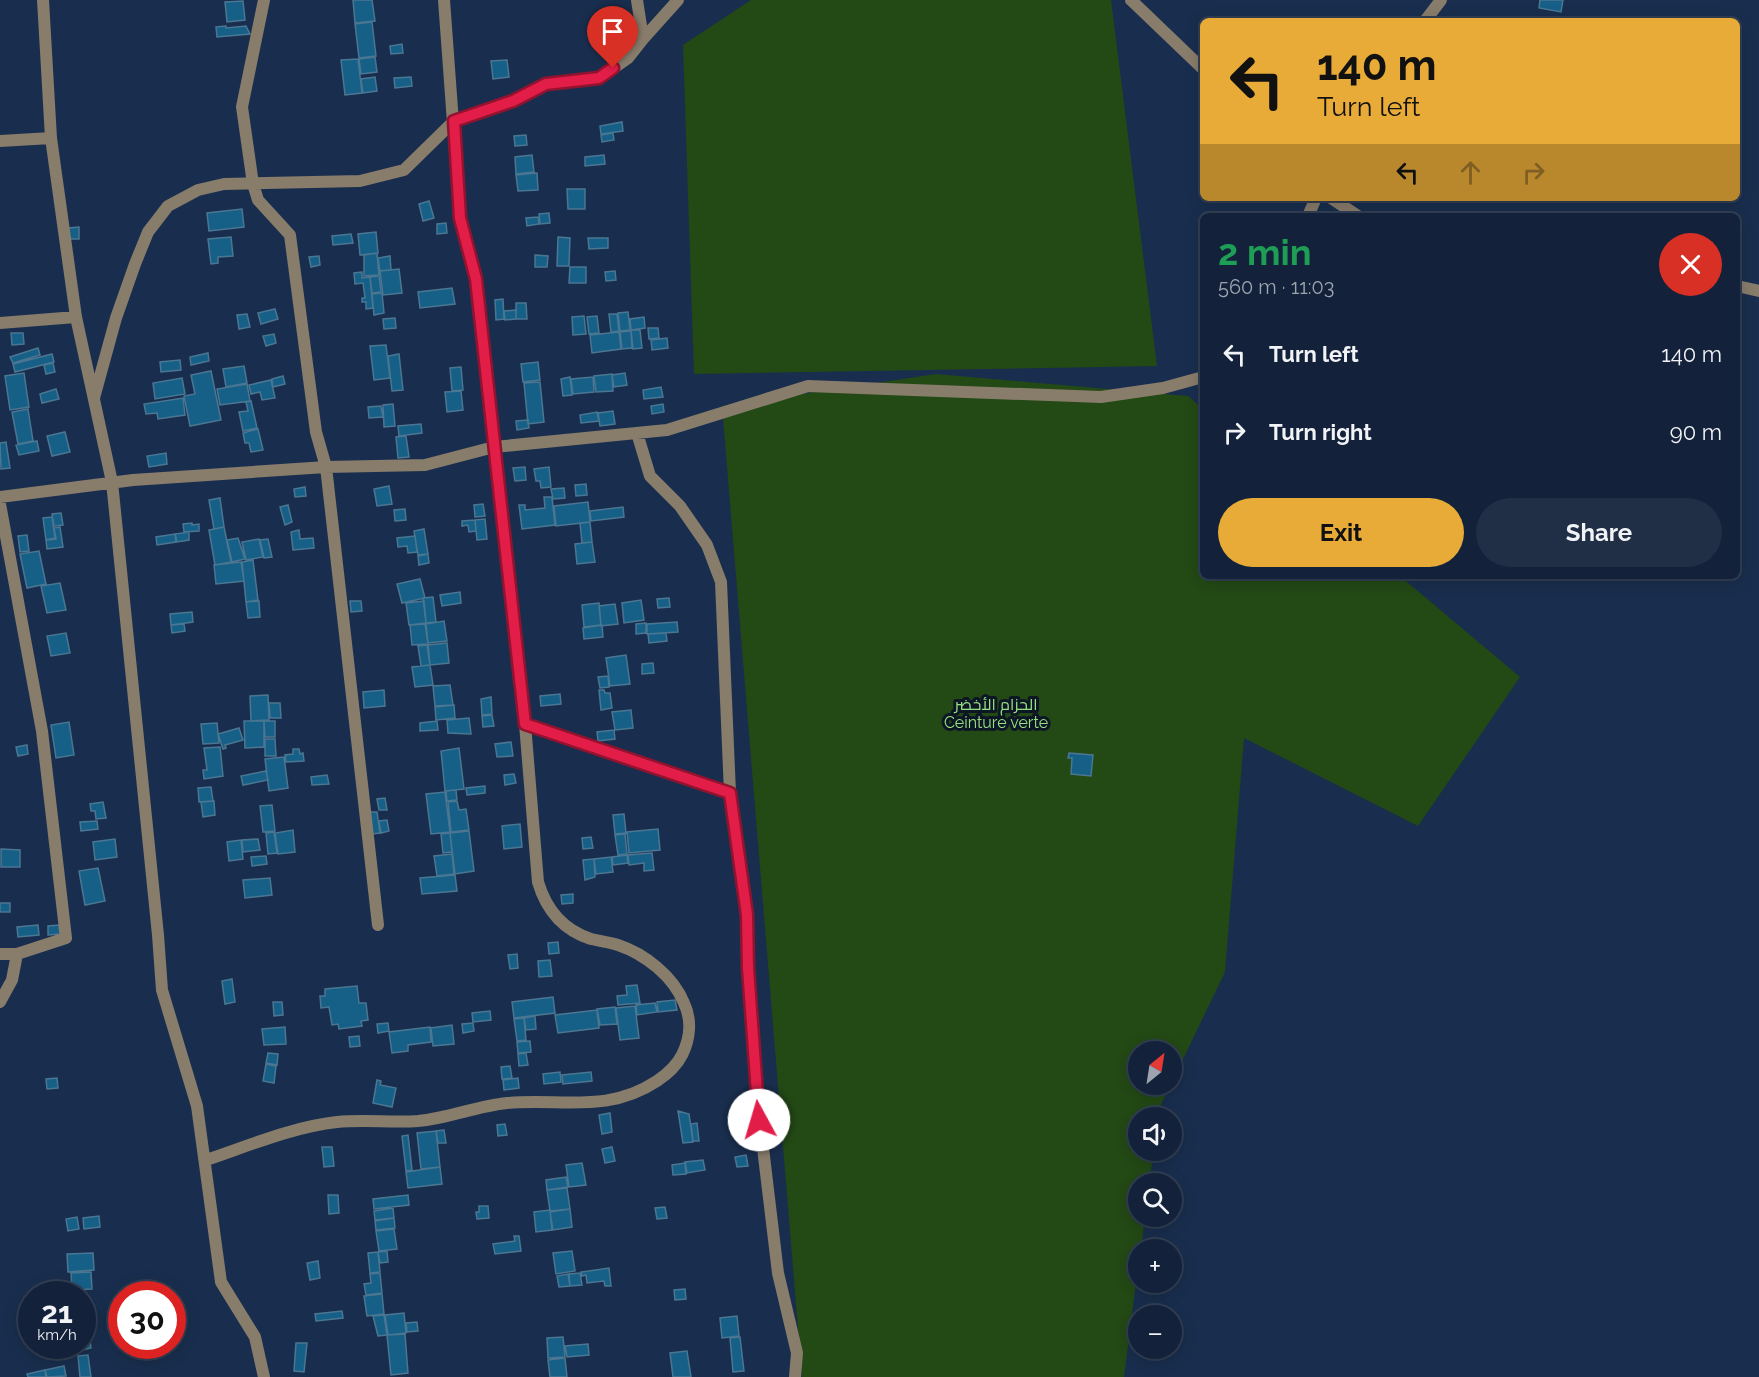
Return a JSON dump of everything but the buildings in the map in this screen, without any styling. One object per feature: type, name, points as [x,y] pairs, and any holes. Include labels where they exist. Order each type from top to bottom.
[{"type":"street","points":[[43,0],[51,138],[76,317],[112,482],[162,990],[197,1106],[221,1282],[255,1337],[264,1377]]},
{"type":"street","points":[[264,0],[242,107],[253,184],[258,200],[290,235],[316,432],[326,467],[378,926]]},
{"type":"street","points":[[206,1160],[297,1130],[336,1122],[418,1121],[513,1103],[579,1105],[611,1100],[649,1086],[680,1059],[689,1033],[689,1018],[682,998],[670,981],[654,965],[636,952],[571,930],[554,915],[547,905],[538,882],[525,724],[476,279],[460,218],[444,0]]},
{"type":"street","points":[[637,0],[643,39]]},
{"type":"street","points":[[93,402],[116,318],[148,232],[168,206],[198,190],[224,184],[360,181],[404,171],[454,121],[513,101],[546,84],[599,78],[628,58],[678,0]]},
{"type":"street","points":[[1131,0],[1200,66]]},
{"type":"street","points":[[1427,18],[1441,0]]},
{"type":"street","points":[[0,141],[51,138]]},
{"type":"street","points":[[1336,201],[1354,213]]},
{"type":"street","points":[[1740,287],[1759,291]]},
{"type":"street","points":[[0,324],[76,317]]},
{"type":"street","points":[[1189,382],[1200,371]]},
{"type":"street","points":[[0,498],[112,482],[326,467],[425,465],[494,447],[667,430],[808,386],[1101,397],[1154,390],[1200,378]]},
{"type":"street","points":[[637,433],[650,476],[680,506],[707,545],[721,582],[730,793],[747,915],[757,1098],[778,1273],[797,1353],[795,1377]]},
{"type":"street","points":[[0,504],[42,730],[66,938],[17,954],[0,954]]},
{"type":"street","points":[[525,724],[730,793]]},
{"type":"street","points":[[0,1002],[12,981],[17,954]]},
{"type":"green space","points":[[751,0],[1111,0],[1157,366],[694,374],[683,45]]},
{"type":"green space","name":"الحزام الأخضر Ceinture verte","points":[[936,374],[1188,396],[1200,406],[1200,579],[1404,579],[1520,677],[1418,826],[1244,738],[1225,972],[1182,1061],[1182,1041],[1128,1041],[1128,1095],[1165,1095],[1160,1107],[1128,1107],[1128,1161],[1152,1161],[1151,1173],[1128,1173],[1128,1227],[1144,1227],[1142,1239],[1128,1239],[1128,1293],[1135,1293],[1133,1305],[1128,1305],[1128,1345],[1124,1377],[802,1377],[722,406]]},
{"type":"route","points":[[613,68],[599,78],[546,84],[513,101],[454,121],[460,218],[476,279],[525,724],[730,793],[747,915],[748,968],[759,1120]]}]
